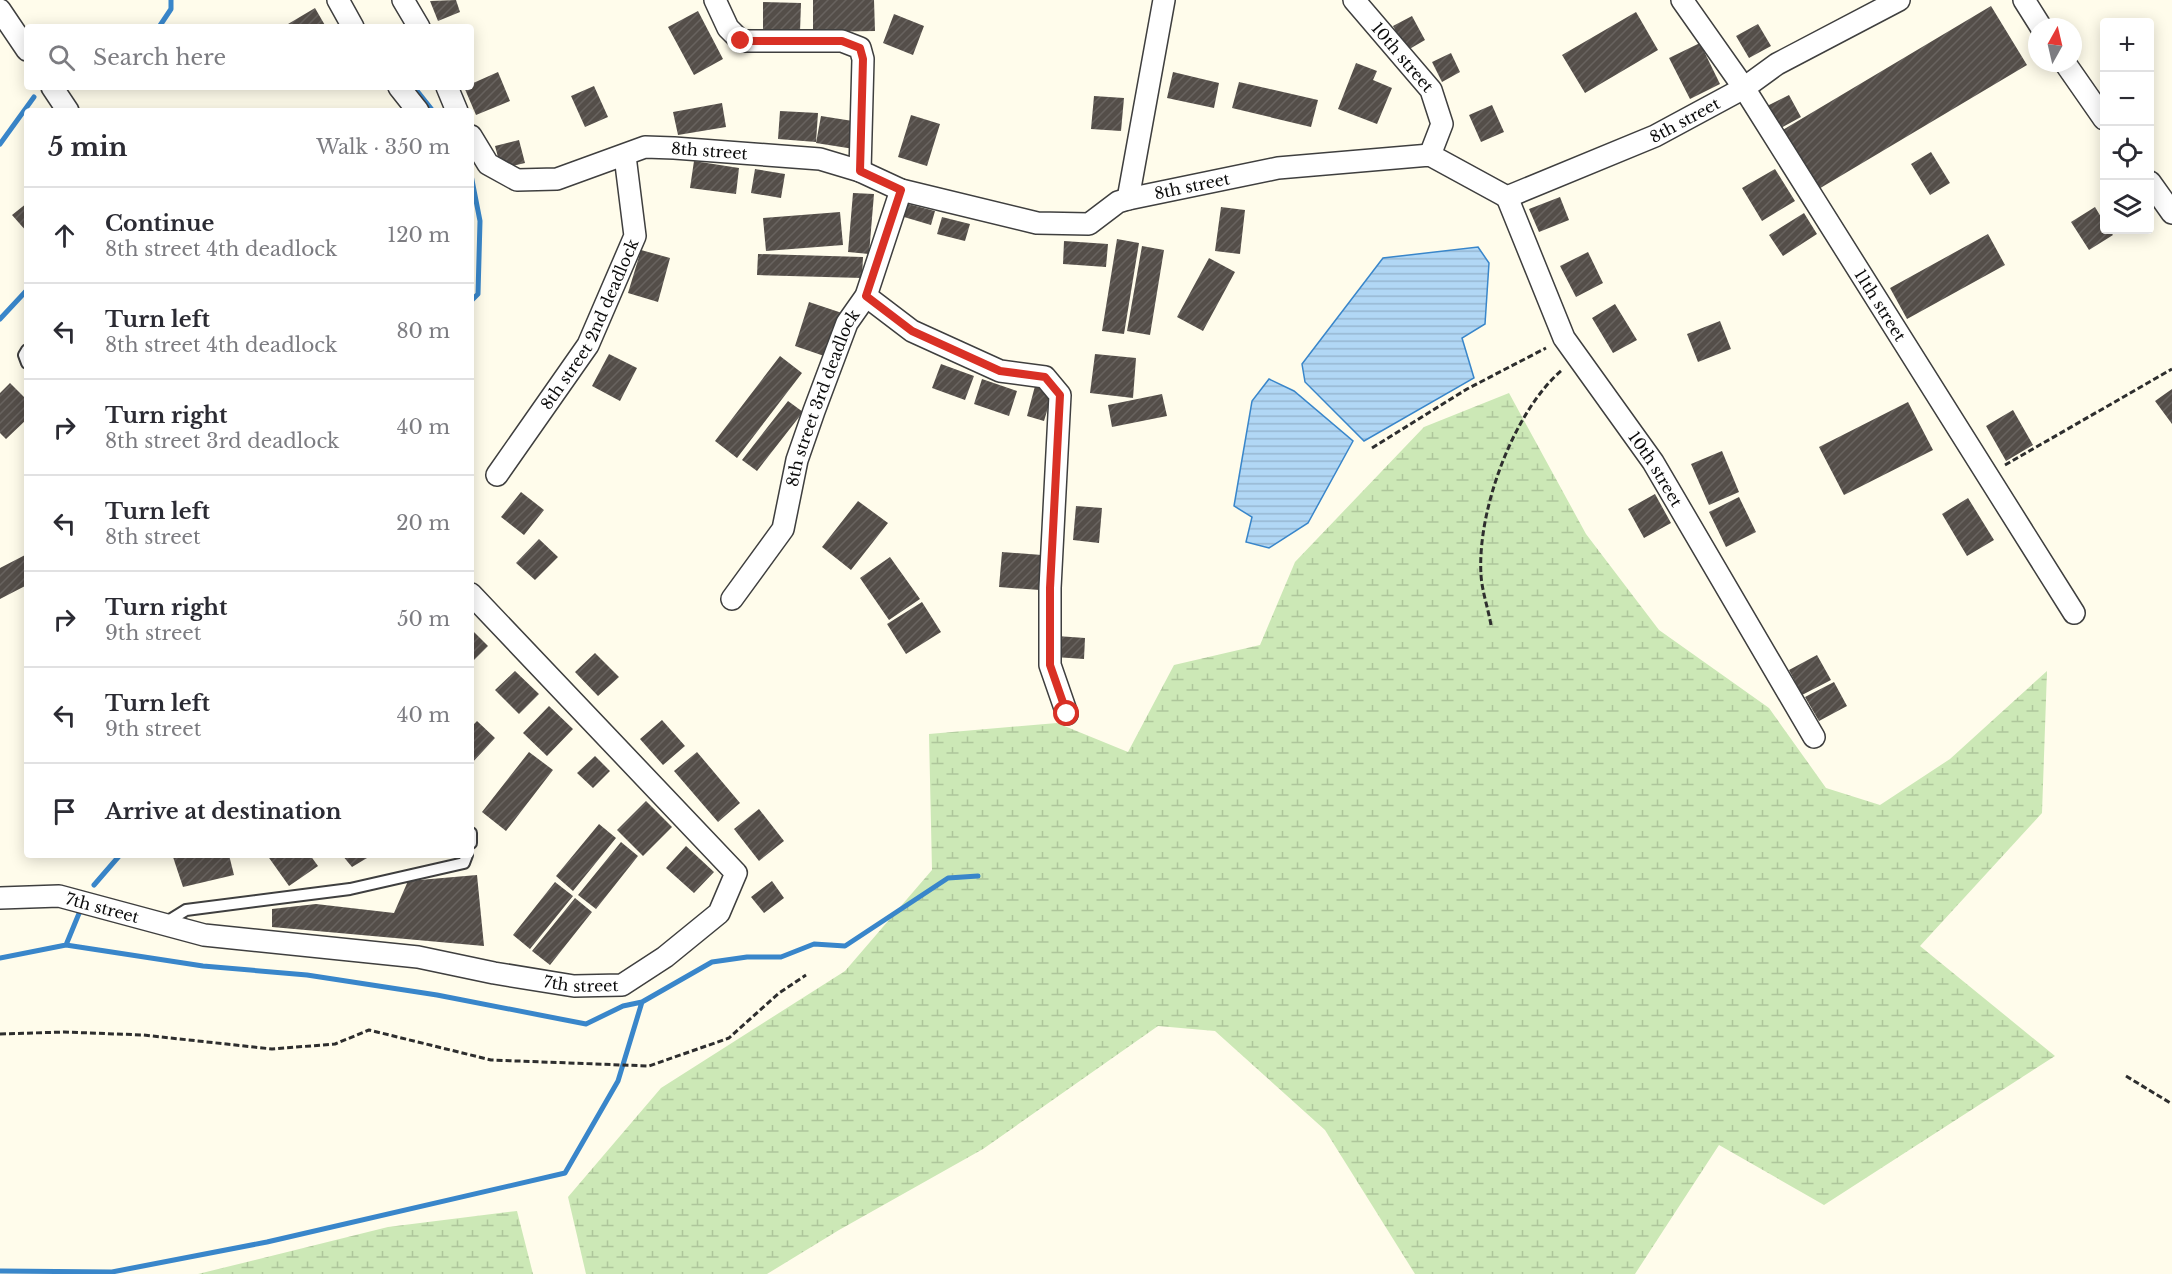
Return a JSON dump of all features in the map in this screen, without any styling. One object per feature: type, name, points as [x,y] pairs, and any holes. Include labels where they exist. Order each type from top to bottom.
[{"type":"street","points":[[338,0],[351,24]]},
{"type":"street","points":[[403,0],[417,24]]},
{"type":"street","points":[[715,0],[728,28],[741,41],[842,41],[860,48],[863,59],[860,171]]},
{"type":"street","points":[[1128,199],[1164,0]]},
{"type":"street","name":"10th street","points":[[1354,0],[1431,90],[1442,124],[1430,155]]},
{"type":"street","name":"11th street","points":[[1682,0],[1744,88],[2074,614]]},
{"type":"street","name":"8th street","points":[[1508,197],[1656,136],[1744,88],[1777,64],[1899,0]]},
{"type":"street","points":[[2024,0],[2035,18]]},
{"type":"street","points":[[0,10],[24,46]]},
{"type":"street","points":[[2071,72],[2100,113]]},
{"type":"street","points":[[54,90],[66,108]]},
{"type":"street","points":[[401,90],[416,108]]},
{"type":"street","points":[[448,90],[456,108]]},
{"type":"street","name":"8th street","points":[[474,141],[488,164],[518,180],[557,179],[645,147],[820,159],[860,171],[901,190],[1037,223],[1089,224],[1118,202],[1128,199],[1278,168],[1430,155]]},
{"type":"street","points":[[1430,155],[1508,197]]},
{"type":"street","name":"8th street 2nd deadlock","points":[[497,476],[588,345],[635,236],[625,156]]},
{"type":"street","points":[[2154,188],[2172,213]]},
{"type":"street","name":"8th street 3rd deadlock","points":[[732,599],[783,529],[797,460],[814,411],[847,323],[866,296],[901,190]]},
{"type":"street","name":"10th street","points":[[1508,197],[1564,338],[1653,462],[1814,737]]},
{"type":"street","points":[[866,296],[912,331],[1000,371],[1045,377],[1060,395],[1050,588],[1050,665],[1067,714]]},
{"type":"street","name":"7th street","points":[[0,898],[59,896],[204,935],[418,957],[494,973],[574,986],[622,985],[665,957],[718,913],[736,873],[474,597]]},
{"type":"lane","points":[[162,925],[186,910],[350,889],[464,863],[466,858]]},
{"type":"path","points":[[1372,448],[1467,390],[1564,338]]},
{"type":"path","points":[[1491,625],[1481,575],[1483,530],[1495,483],[1528,411],[1555,377],[1578,357]]},
{"type":"path","points":[[1988,475],[2172,369]]},
{"type":"path","points":[[0,1034],[64,1032],[142,1035],[272,1049],[335,1044],[369,1030],[491,1060],[650,1066],[729,1038],[779,993],[806,975]]},
{"type":"path","points":[[2126,1076],[2172,1104]]},
{"type":"green space","points":[[1509,393],[1586,534],[1659,630],[1769,708],[1826,788],[1880,805],[1950,759],[2047,671],[2042,813],[1920,946],[2055,1056],[1824,1205],[1719,1145],[1635,1274],[1415,1274],[1325,1130],[1215,1031],[1158,1026],[983,1149],[839,1230],[767,1274],[586,1274],[568,1197],[661,1088],[845,971],[932,870],[929,734],[1057,723],[1128,752],[1174,665],[1260,645],[1295,562],[1424,427]]},
{"type":"green space","points":[[517,1211],[533,1274],[198,1274],[388,1227]]},
{"type":"water","points":[[1478,247],[1489,263],[1485,324],[1462,338],[1474,378],[1364,441],[1305,382],[1302,364],[1383,258]]},
{"type":"water","points":[[1269,379],[1294,391],[1353,441],[1308,523],[1269,548],[1246,542],[1252,517],[1234,506],[1252,401]]},
{"type":"building","points":[[456,0],[460,12],[438,21],[430,1]]},
{"type":"building","points":[[813,0],[874,0],[875,31],[813,32]]},
{"type":"building","points":[[763,2],[801,3],[800,32],[763,32]]},
{"type":"building","points":[[1991,6],[2027,65],[1817,190],[1781,131]]},
{"type":"building","points":[[315,8],[324,24],[288,24]]},
{"type":"building","points":[[698,11],[723,59],[694,75],[668,27]]},
{"type":"building","points":[[1636,12],[1658,50],[1585,93],[1562,55]]},
{"type":"building","points":[[894,14],[924,26],[913,55],[883,43]]},
{"type":"building","points":[[1412,16],[1425,40],[1406,51],[1393,26]]},
{"type":"building","points":[[1758,24],[1771,46],[1749,58],[1736,36]]},
{"type":"building","points":[[1700,43],[1720,84],[1690,99],[1669,58]]},
{"type":"building","points":[[1451,53],[1460,72],[1442,82],[1432,62]]},
{"type":"building","points":[[1356,63],[1377,71],[1373,80],[1392,88],[1377,124],[1338,109]]},
{"type":"building","points":[[498,72],[510,101],[476,115],[465,90],[474,90],[474,83]]},
{"type":"building","points":[[1173,72],[1219,83],[1214,108],[1167,98]]},
{"type":"building","points":[[1239,82],[1318,100],[1311,127],[1232,108]]},
{"type":"building","points":[[594,86],[608,117],[585,127],[571,96]]},
{"type":"building","points":[[1789,95],[1801,117],[1779,129],[1767,106]]},
{"type":"building","points":[[1094,96],[1124,98],[1121,131],[1091,129]]},
{"type":"building","points":[[722,103],[726,127],[678,135],[673,112]]},
{"type":"building","points":[[1492,105],[1504,132],[1481,142],[1469,115]]},
{"type":"building","points":[[780,111],[818,113],[816,142],[778,139]]},
{"type":"building","points":[[911,115],[940,124],[927,166],[898,157]]},
{"type":"building","points":[[821,116],[859,122],[854,149],[816,143]]},
{"type":"building","points":[[519,140],[525,163],[508,167],[499,161],[495,146]]},
{"type":"building","points":[[1931,152],[1950,183],[1930,195],[1911,164]]},
{"type":"building","points":[[694,161],[739,168],[736,194],[690,188]]},
{"type":"building","points":[[755,169],[785,174],[781,198],[751,193]]},
{"type":"building","points":[[1775,169],[1795,201],[1762,221],[1742,188]]},
{"type":"building","points":[[853,193],[874,194],[869,254],[848,252]]},
{"type":"building","points":[[1560,197],[1569,220],[1539,232],[1529,209]]},
{"type":"building","points":[[908,204],[935,211],[931,225],[904,217]]},
{"type":"building","points":[[24,205],[24,229],[12,215]]},
{"type":"building","points":[[1221,207],[1245,210],[1240,254],[1215,251]]},
{"type":"building","points":[[2095,207],[2100,215],[2100,234],[2113,235],[2089,250],[2071,222]]},
{"type":"building","points":[[840,212],[843,245],[766,251],[763,218]]},
{"type":"building","points":[[1804,213],[1817,234],[1783,256],[1769,235]]},
{"type":"building","points":[[942,217],[970,224],[965,241],[937,234]]},
{"type":"building","points":[[1988,234],[2005,265],[1907,319],[1890,288]]},
{"type":"building","points":[[1117,239],[1139,243],[1124,334],[1102,331]]},
{"type":"building","points":[[1064,241],[1108,244],[1106,267],[1063,264]]},
{"type":"building","points":[[1142,246],[1164,250],[1150,335],[1127,331]]},
{"type":"building","points":[[641,250],[670,258],[658,302],[628,293]]},
{"type":"building","points":[[1588,252],[1603,283],[1576,297],[1560,266]]},
{"type":"building","points":[[758,254],[863,257],[862,278],[757,275]]},
{"type":"building","points":[[1209,258],[1235,272],[1203,331],[1177,317]]},
{"type":"building","points":[[809,302],[845,314],[830,358],[795,346]]},
{"type":"building","points":[[1615,304],[1637,340],[1613,353],[1592,318]]},
{"type":"building","points":[[1720,321],[1731,349],[1698,362],[1687,334]]},
{"type":"building","points":[[609,354],[637,368],[620,401],[592,386]]},
{"type":"building","points":[[1095,354],[1136,358],[1133,398],[1090,393]]},
{"type":"building","points":[[780,356],[802,373],[737,458],[715,441]]},
{"type":"building","points":[[941,364],[974,376],[965,400],[932,388]]},
{"type":"building","points":[[982,379],[1017,391],[1009,416],[974,404]]},
{"type":"building","points":[[10,383],[24,397],[24,422],[6,439],[0,433],[0,393]]},
{"type":"building","points":[[1035,386],[1053,391],[1044,421],[1027,416]]},
{"type":"building","points":[[2172,389],[2172,424],[2155,401]]},
{"type":"building","points":[[1162,394],[1167,416],[1112,427],[1108,405]]},
{"type":"building","points":[[788,401],[803,412],[757,471],[742,460]]},
{"type":"building","points":[[1908,402],[1933,450],[1844,495],[1819,447]]},
{"type":"building","points":[[2013,410],[2033,445],[2006,461],[1986,426]]},
{"type":"building","points":[[1722,451],[1739,492],[1709,505],[1691,464]]},
{"type":"building","points":[[521,492],[544,510],[524,535],[501,517]]},
{"type":"building","points":[[1655,494],[1671,523],[1644,538],[1628,509]]},
{"type":"building","points":[[1739,497],[1756,532],[1726,547],[1709,512]]},
{"type":"building","points":[[1968,498],[1994,540],[1967,556],[1942,514]]},
{"type":"building","points":[[858,501],[888,523],[851,570],[822,547]]},
{"type":"building","points":[[1076,506],[1102,508],[1099,543],[1073,540]]},
{"type":"building","points":[[539,539],[558,557],[535,580],[516,563]]},
{"type":"building","points":[[1002,552],[1042,555],[1040,590],[999,587]]},
{"type":"building","points":[[24,556],[24,587],[0,599],[0,568]]},
{"type":"building","points":[[890,557],[920,599],[889,620],[860,578]]},
{"type":"building","points":[[922,602],[941,632],[906,654],[887,624]]},
{"type":"building","points":[[474,632],[488,646],[474,660]]},
{"type":"building","points":[[1057,636],[1085,638],[1084,659],[1055,657]]},
{"type":"building","points":[[595,653],[619,677],[598,696],[575,672]]},
{"type":"building","points":[[1817,655],[1831,680],[1802,695],[1789,670]]},
{"type":"building","points":[[515,671],[539,694],[519,714],[495,690]]},
{"type":"building","points":[[1834,682],[1847,706],[1819,721],[1805,697]]},
{"type":"building","points":[[549,706],[573,729],[547,756],[523,733]]},
{"type":"building","points":[[662,720],[685,746],[663,765],[640,739]]},
{"type":"building","points":[[477,721],[495,738],[474,761],[474,724]]},
{"type":"building","points":[[529,752],[553,770],[506,831],[482,812]]},
{"type":"building","points":[[697,752],[740,803],[718,822],[674,771]]},
{"type":"building","points":[[595,756],[610,771],[593,788],[577,773]]},
{"type":"building","points":[[646,801],[672,827],[643,856],[617,830]]},
{"type":"building","points":[[759,809],[784,841],[759,861],[734,829]]},
{"type":"building","points":[[599,824],[616,838],[573,891],[556,876]]},
{"type":"building","points":[[621,842],[638,856],[596,909],[578,895]]},
{"type":"building","points":[[686,846],[714,872],[694,893],[666,868]]},
{"type":"building","points":[[173,858],[230,858],[234,875],[183,887]]},
{"type":"building","points":[[269,858],[312,858],[318,866],[289,886]]},
{"type":"building","points":[[344,858],[367,858],[352,867]]},
{"type":"building","points":[[477,875],[484,946],[272,927],[272,909],[316,904],[394,913],[408,881]]},
{"type":"building","points":[[772,881],[784,898],[764,913],[751,897]]},
{"type":"building","points":[[555,882],[573,896],[530,949],[513,935]]},
{"type":"building","points":[[575,898],[592,912],[550,965],[532,951]]},
{"type":"waterway","points":[[161,24],[171,9],[171,0]]},
{"type":"waterway","points":[[416,90],[431,108]]},
{"type":"waterway","points":[[26,108],[34,97]]},
{"type":"waterway","points":[[0,144],[24,111]]},
{"type":"waterway","points":[[474,190],[480,221],[478,294],[474,298]]},
{"type":"waterway","points":[[0,319],[24,293]]},
{"type":"waterway","points":[[94,885],[117,858]]},
{"type":"waterway","points":[[0,958],[66,945],[203,966],[307,975],[437,995],[586,1024],[623,1006],[642,1002],[712,962],[747,957],[781,957],[814,944],[845,946],[948,878],[978,876]]},
{"type":"waterway","points":[[66,945],[80,911]]},
{"type":"waterway","points":[[0,1271],[112,1272],[267,1242],[565,1173],[618,1081],[642,1002]]},
{"type":"route","points":[[741,41],[842,41],[860,48],[863,59],[860,171],[901,190],[866,296],[912,331],[1000,371],[1045,377],[1060,395],[1050,588],[1050,665],[1067,714]]}]
